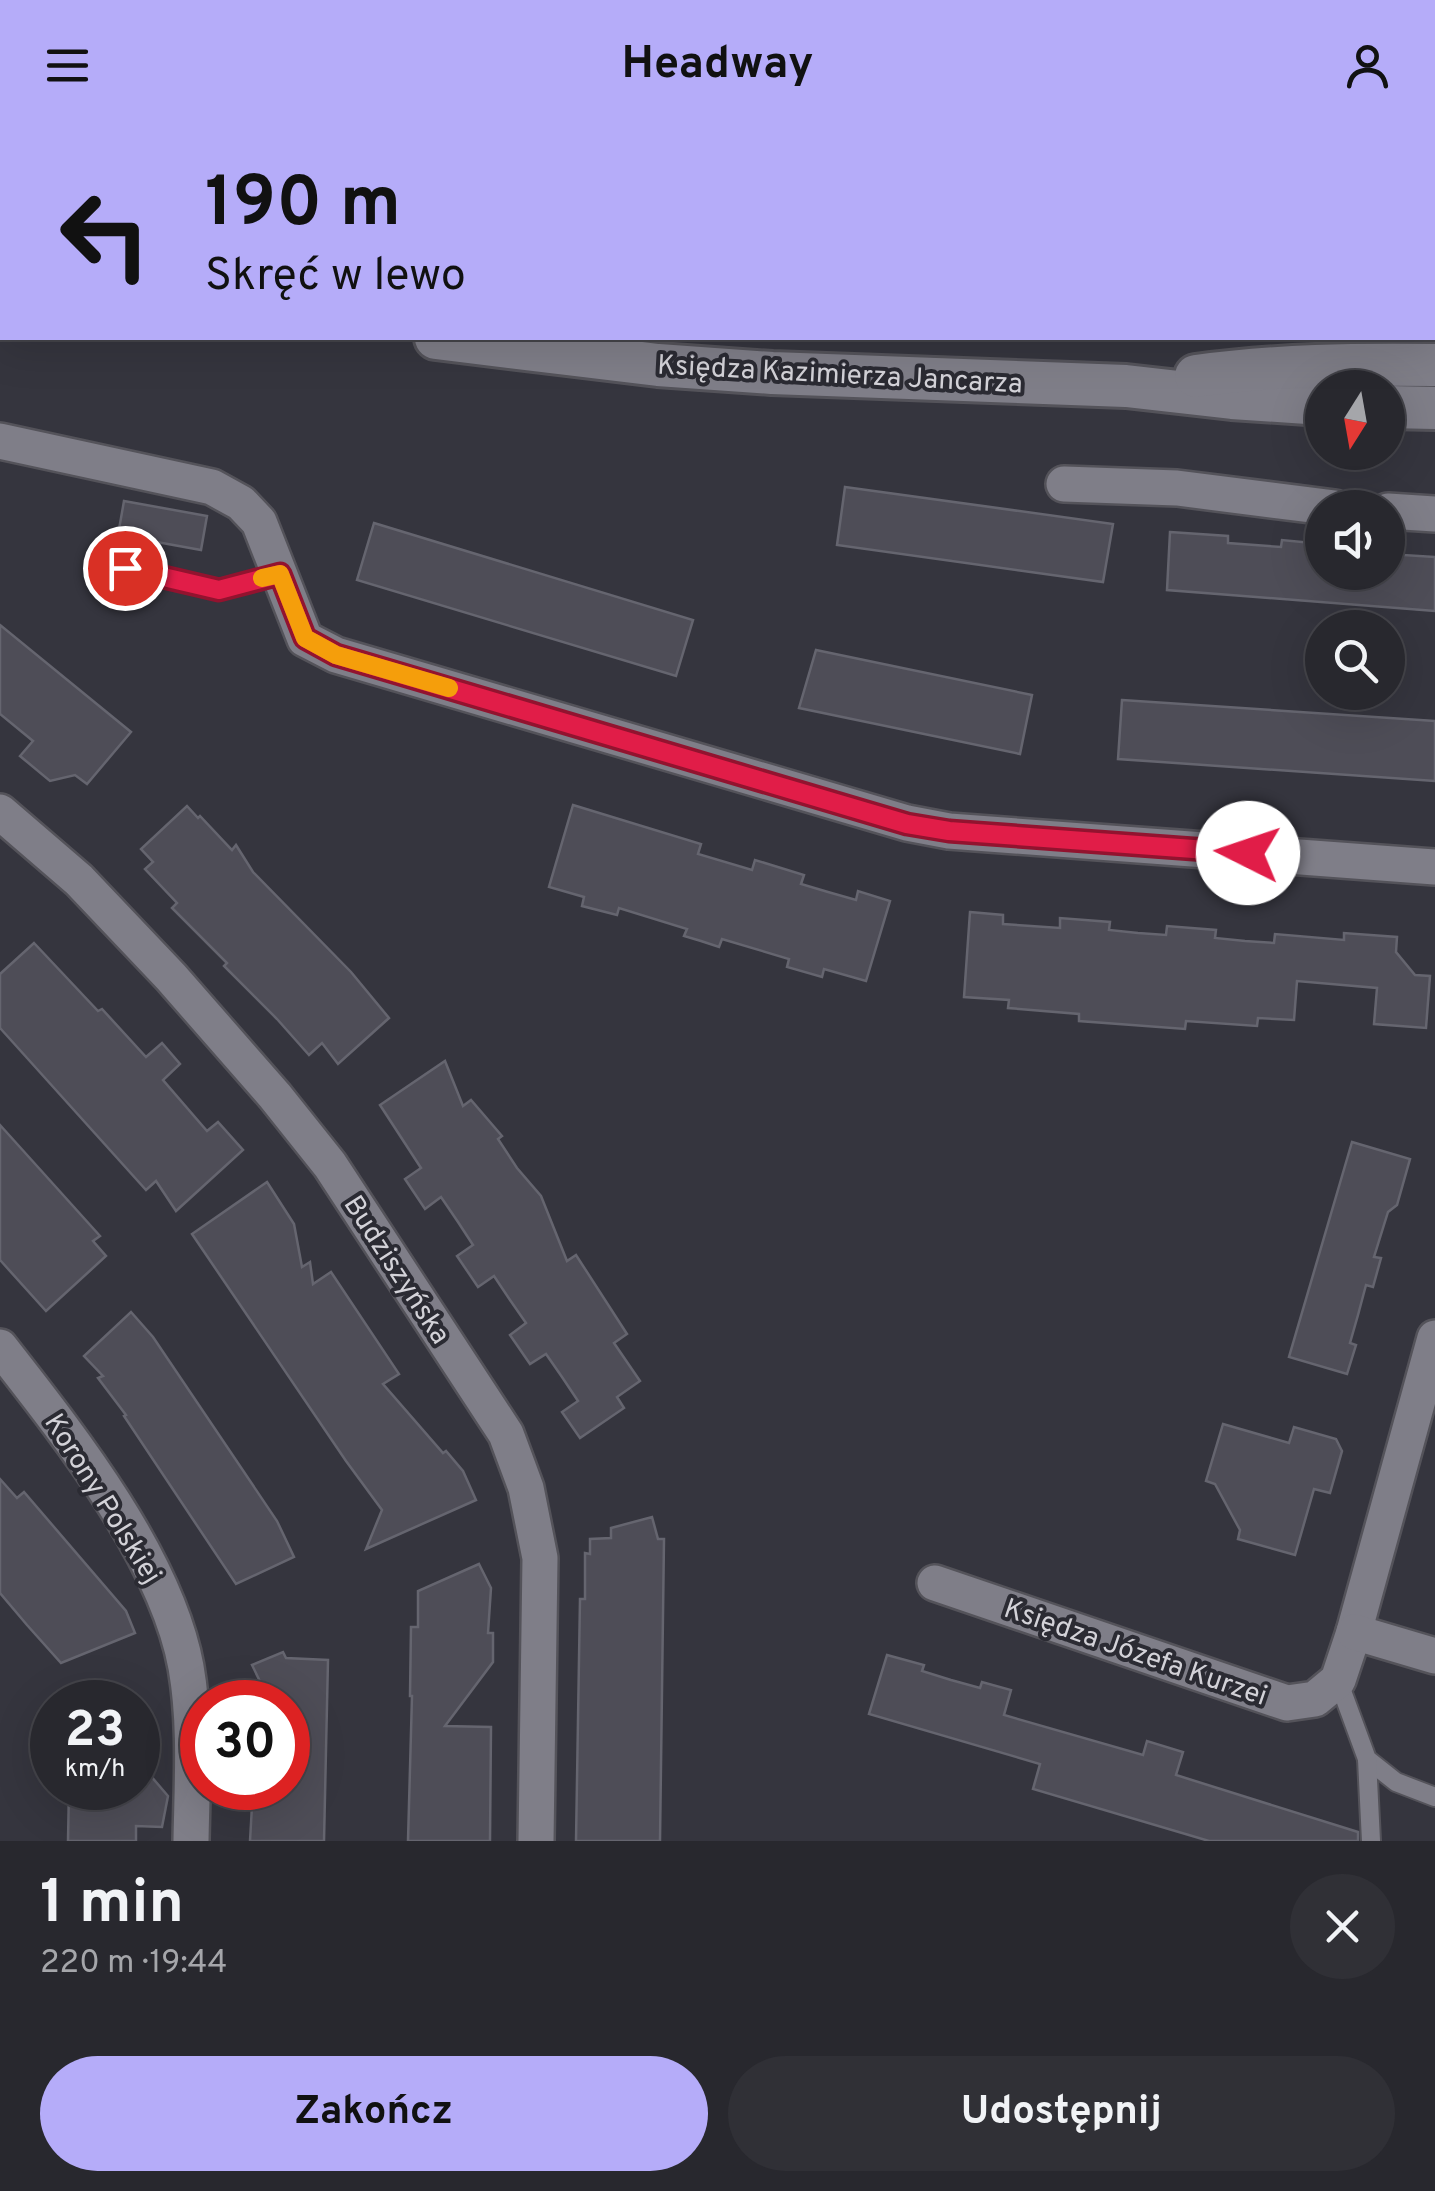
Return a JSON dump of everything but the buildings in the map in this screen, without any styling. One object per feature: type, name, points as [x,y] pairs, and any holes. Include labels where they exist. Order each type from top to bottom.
[{"type":"street","name":"Księdza Kazimierza Jancarza","points":[[452,340],[658,365],[772,374],[1126,386],[1305,403]]},
{"type":"street","name":"Księdza Kazimierza Jancarza","points":[[1126,386],[1257,368],[1435,365]]},
{"type":"street","points":[[1405,407],[1435,408]]},
{"type":"street","points":[[0,441],[212,486],[240,503],[259,522],[305,638],[336,655],[907,824],[949,831],[1435,867]]},
{"type":"street","points":[[1064,484],[1177,488],[1305,504]]},
{"type":"street","points":[[1405,512],[1435,514]]},
{"type":"street","name":"Budziszyńska","points":[[0,812],[78,880],[171,976],[275,1096],[330,1165],[506,1434],[526,1488],[540,1558],[536,1841]]},
{"type":"street","points":[[1338,1680],[1435,1338]]},
{"type":"street","name":"Korony Polskiej","points":[[0,1348],[62,1426],[128,1526],[164,1593],[186,1665],[194,1735],[191,1841]]},
{"type":"street","name":"Księdza Józefa Kurzei","points":[[935,1582],[1287,1703],[1315,1700],[1338,1680]]},
{"type":"street","points":[[1354,1632],[1435,1656]]},
{"type":"lane","points":[[125,568],[219,590],[280,574]]},
{"type":"lane","points":[[1338,1680],[1368,1760],[1371,1841]]},
{"type":"lane","points":[[1368,1760],[1396,1782],[1435,1797]]},
{"type":"slow traffic","points":[[262,578],[280,574],[305,638],[336,655],[449,688]]},
{"type":"route","points":[[125,568],[219,590],[280,574],[305,638],[336,655],[907,824],[949,831],[1248,853]]}]
